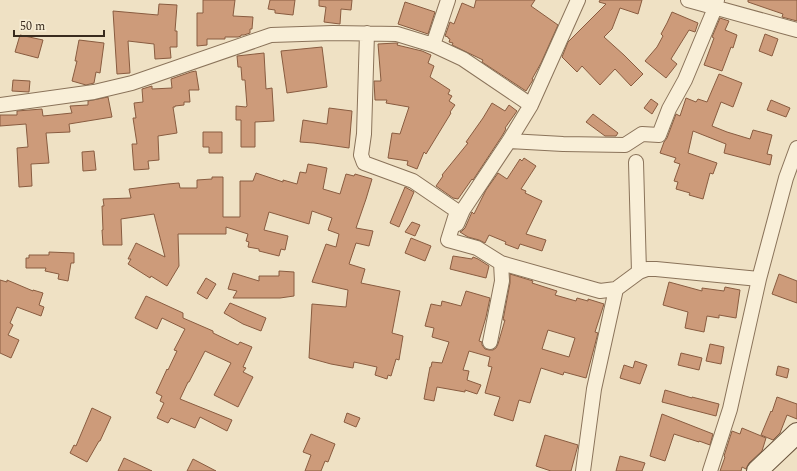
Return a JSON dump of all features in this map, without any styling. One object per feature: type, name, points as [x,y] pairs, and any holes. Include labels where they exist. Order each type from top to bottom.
[{"type":"main road","points":[[757,471],[797,433]]},
{"type":"street","points":[[433,46],[448,0]]},
{"type":"street","points":[[448,240],[463,210],[531,105],[578,0]]},
{"type":"street","points":[[688,0],[716,4],[797,30]]},
{"type":"street","points":[[509,141],[625,145],[642,134],[659,135],[669,109],[685,80],[716,4]]},
{"type":"street","points":[[0,104],[94,92],[132,83],[271,35],[333,33],[397,34],[433,46],[463,59],[531,105]]},
{"type":"street","points":[[367,34],[364,134],[361,155],[364,163],[413,181],[457,211],[448,240]]},
{"type":"street","points":[[710,471],[730,410],[760,279],[791,180],[797,148]]},
{"type":"street","points":[[636,162],[639,272]]},
{"type":"street","points":[[448,240],[477,248],[501,263],[600,291],[616,289],[639,272],[656,268],[760,279]]},
{"type":"street","points":[[490,342],[502,281],[501,263]]},
{"type":"street","points":[[583,471],[594,389],[616,289]]},
{"type":"building","points":[[203,0],[235,0],[233,16],[253,17],[252,29],[250,29],[250,33],[238,37],[225,37],[225,39],[207,39],[207,45],[197,46],[197,13],[203,13]]},
{"type":"building","points":[[270,0],[295,0],[293,15],[275,13],[275,10],[268,9]]},
{"type":"building","points":[[319,0],[352,0],[351,10],[341,9],[340,24],[324,22],[326,7],[319,6]]},
{"type":"building","points":[[476,0],[535,0],[531,6],[558,25],[532,79],[533,80],[526,91],[482,62],[483,60],[452,45],[453,43],[449,42],[450,39],[445,36],[450,22],[454,24],[462,3],[474,8]]},
{"type":"building","points":[[600,0],[642,0],[638,14],[620,8],[612,29],[604,37],[643,74],[631,86],[615,69],[600,85],[582,66],[577,72],[562,57],[568,42],[606,4],[599,2]]},
{"type":"building","points":[[748,0],[797,0],[797,21],[782,17],[783,14],[748,2]]},
{"type":"building","points":[[405,2],[435,12],[428,34],[398,24]]},
{"type":"building","points":[[159,4],[177,5],[175,31],[177,31],[177,47],[170,47],[171,58],[155,59],[154,44],[128,41],[130,73],[117,74],[113,11],[158,15]]},
{"type":"building","points":[[672,12],[698,23],[695,32],[689,30],[671,59],[677,64],[666,78],[645,61],[657,47],[663,36],[661,34]]},
{"type":"building","points":[[720,18],[729,21],[725,30],[737,35],[733,48],[731,47],[722,71],[704,65],[714,38],[712,37]]},
{"type":"building","points":[[765,34],[778,39],[772,56],[759,51]]},
{"type":"building","points":[[20,35],[43,40],[38,58],[15,52]]},
{"type":"building","points":[[79,40],[104,43],[100,73],[96,72],[94,83],[86,85],[72,81],[77,61],[75,61]]},
{"type":"building","points":[[398,43],[397,45],[422,51],[431,55],[428,63],[434,66],[430,77],[450,90],[448,94],[452,96],[449,101],[455,105],[426,154],[424,152],[417,169],[407,165],[408,161],[388,158],[392,133],[400,134],[409,107],[386,103],[387,100],[375,100],[374,81],[381,81],[378,44]]},
{"type":"building","points":[[322,47],[327,87],[287,93],[281,51]]},
{"type":"building","points":[[264,53],[266,89],[272,88],[274,121],[255,122],[255,147],[241,147],[241,120],[236,120],[236,106],[247,106],[245,80],[242,80],[241,67],[238,67],[237,56]]},
{"type":"building","points":[[196,71],[199,90],[189,90],[190,102],[184,102],[184,105],[173,107],[177,133],[158,136],[159,160],[148,161],[149,169],[134,170],[132,144],[137,144],[133,118],[136,118],[134,103],[143,102],[142,89],[152,86],[152,89],[172,88],[171,79]]},
{"type":"building","points":[[719,74],[742,83],[733,107],[721,102],[712,126],[750,139],[753,130],[772,135],[767,154],[772,155],[770,165],[724,153],[726,144],[693,131],[688,153],[717,163],[713,174],[710,173],[703,199],[676,189],[678,182],[674,181],[680,164],[674,162],[676,158],[660,153],[676,114],[680,116],[686,98],[696,102],[698,99],[707,102]]},
{"type":"building","points":[[13,80],[30,81],[29,92],[12,91]]},
{"type":"building","points":[[108,97],[112,117],[69,124],[70,132],[46,133],[49,163],[31,164],[32,186],[19,187],[17,148],[28,147],[26,124],[0,126],[0,115],[17,115],[17,111],[42,109],[43,116],[72,113],[70,106],[88,105],[88,101]]},
{"type":"building","points":[[651,99],[658,104],[652,114],[644,108]]},
{"type":"building","points":[[771,100],[790,108],[786,117],[767,110]]},
{"type":"building","points":[[492,103],[505,111],[509,105],[517,111],[473,180],[472,179],[458,199],[453,198],[436,186],[443,176],[442,175],[468,143],[466,142]]},
{"type":"building","points":[[329,108],[352,111],[349,148],[300,142],[303,120],[327,124]]},
{"type":"building","points":[[593,114],[618,133],[616,136],[605,136],[586,122]]},
{"type":"building","points":[[203,132],[222,132],[222,153],[209,153],[209,147],[203,147]]},
{"type":"building","points":[[94,151],[96,170],[83,171],[82,152]]},
{"type":"building","points":[[524,158],[536,166],[521,189],[526,191],[525,193],[542,201],[526,234],[546,240],[542,251],[520,244],[518,249],[489,235],[485,243],[468,237],[460,232],[465,228],[472,212],[474,214],[486,190],[498,173],[507,179],[520,159],[522,161]]},
{"type":"building","points":[[308,164],[327,168],[323,189],[340,194],[346,174],[354,176],[355,174],[372,179],[356,228],[373,231],[369,246],[356,243],[349,264],[365,269],[361,283],[400,291],[392,333],[403,336],[399,360],[396,359],[391,376],[388,375],[387,379],[375,375],[377,367],[354,362],[353,368],[309,358],[312,304],[346,307],[348,290],[312,282],[326,244],[336,247],[339,234],[328,230],[332,218],[312,211],[309,224],[269,212],[264,230],[288,236],[285,250],[281,249],[279,256],[248,247],[249,242],[246,241],[248,234],[226,227],[226,234],[178,234],[179,266],[167,286],[151,276],[150,278],[128,264],[131,259],[128,259],[136,243],[165,257],[154,214],[121,219],[122,245],[103,245],[103,199],[131,198],[129,189],[168,184],[179,183],[180,188],[197,188],[197,180],[212,179],[212,177],[223,177],[223,217],[240,217],[240,181],[253,181],[256,173],[283,182],[283,180],[297,184],[300,172],[306,173]]},
{"type":"building","points":[[405,187],[414,192],[399,227],[390,223]]},
{"type":"building","points":[[412,222],[420,225],[415,236],[405,232]]},
{"type":"building","points":[[411,238],[431,246],[425,261],[405,253]]},
{"type":"building","points":[[49,252],[74,253],[74,263],[71,263],[68,281],[58,279],[59,274],[45,271],[46,268],[26,268],[26,258],[29,258],[29,255],[49,255]]},
{"type":"building","points":[[453,256],[472,259],[473,257],[489,266],[486,278],[450,269]]},
{"type":"building","points":[[279,271],[294,272],[294,296],[280,298],[233,298],[237,291],[228,289],[233,273],[259,281],[259,276],[279,276]]},
{"type":"building","points":[[510,274],[533,281],[532,283],[557,291],[555,295],[576,301],[577,298],[588,301],[588,299],[604,304],[595,332],[598,333],[586,378],[564,372],[563,375],[541,368],[530,403],[519,400],[513,421],[494,415],[500,397],[485,393],[492,367],[488,366],[490,357],[469,351],[463,370],[469,371],[467,380],[481,385],[477,394],[465,390],[465,392],[437,387],[434,401],[424,399],[432,362],[442,363],[449,342],[432,337],[434,328],[425,326],[431,304],[441,306],[442,301],[461,306],[466,291],[490,298],[479,341],[482,342],[485,349],[493,350],[498,344],[505,320],[503,320],[510,283]],"holes":[[[548,330],[575,338],[569,357],[542,349]]]},
{"type":"building","points":[[779,274],[797,281],[797,303],[772,294]]},
{"type":"building","points":[[206,278],[216,284],[207,299],[197,293]]},
{"type":"building","points":[[0,280],[7,282],[7,280],[33,291],[43,293],[39,305],[44,307],[41,316],[17,307],[10,323],[13,325],[8,335],[19,340],[11,358],[0,353]]},
{"type":"building","points":[[669,282],[702,291],[702,288],[724,291],[725,287],[740,290],[736,318],[719,315],[719,318],[707,316],[704,332],[685,328],[688,312],[663,305]]},
{"type":"building","points":[[146,296],[183,313],[183,318],[213,331],[213,333],[238,345],[240,342],[252,347],[243,367],[246,368],[243,372],[253,377],[238,407],[214,395],[231,363],[205,351],[180,399],[232,420],[227,431],[200,417],[195,428],[171,418],[168,423],[157,418],[164,403],[160,401],[162,396],[156,393],[177,351],[174,350],[185,329],[162,318],[157,329],[135,318]]},
{"type":"building","points":[[230,303],[266,318],[261,331],[243,324],[224,313]]},
{"type":"building","points":[[710,344],[724,347],[721,364],[706,361]]},
{"type":"building","points":[[681,353],[702,358],[699,370],[678,365]]},
{"type":"building","points":[[635,361],[647,365],[640,384],[620,378],[624,365],[633,368]]},
{"type":"building","points":[[778,366],[789,369],[787,378],[776,375]]},
{"type":"building","points":[[665,390],[719,404],[716,416],[662,402]]},
{"type":"building","points":[[777,397],[797,404],[797,419],[787,415],[780,433],[773,440],[761,435],[771,411],[772,412]]},
{"type":"building","points":[[92,408],[111,417],[100,441],[87,462],[70,453],[74,445],[76,446]]},
{"type":"building","points":[[347,413],[360,418],[356,427],[344,422]]},
{"type":"building","points":[[662,414],[713,434],[710,445],[674,434],[665,461],[650,456]]},
{"type":"building","points":[[742,428],[766,438],[762,451],[749,463],[746,469],[742,467],[741,471],[720,471],[732,431],[740,434]]},
{"type":"building","points":[[311,434],[335,444],[328,462],[325,461],[321,471],[305,471],[311,455],[303,452]]},
{"type":"building","points":[[545,435],[578,445],[571,471],[551,471],[536,466]]},
{"type":"building","points":[[620,456],[645,463],[642,471],[616,471]]},
{"type":"building","points":[[124,458],[152,471],[118,471]]},
{"type":"building","points":[[193,459],[216,471],[187,471]]}]
